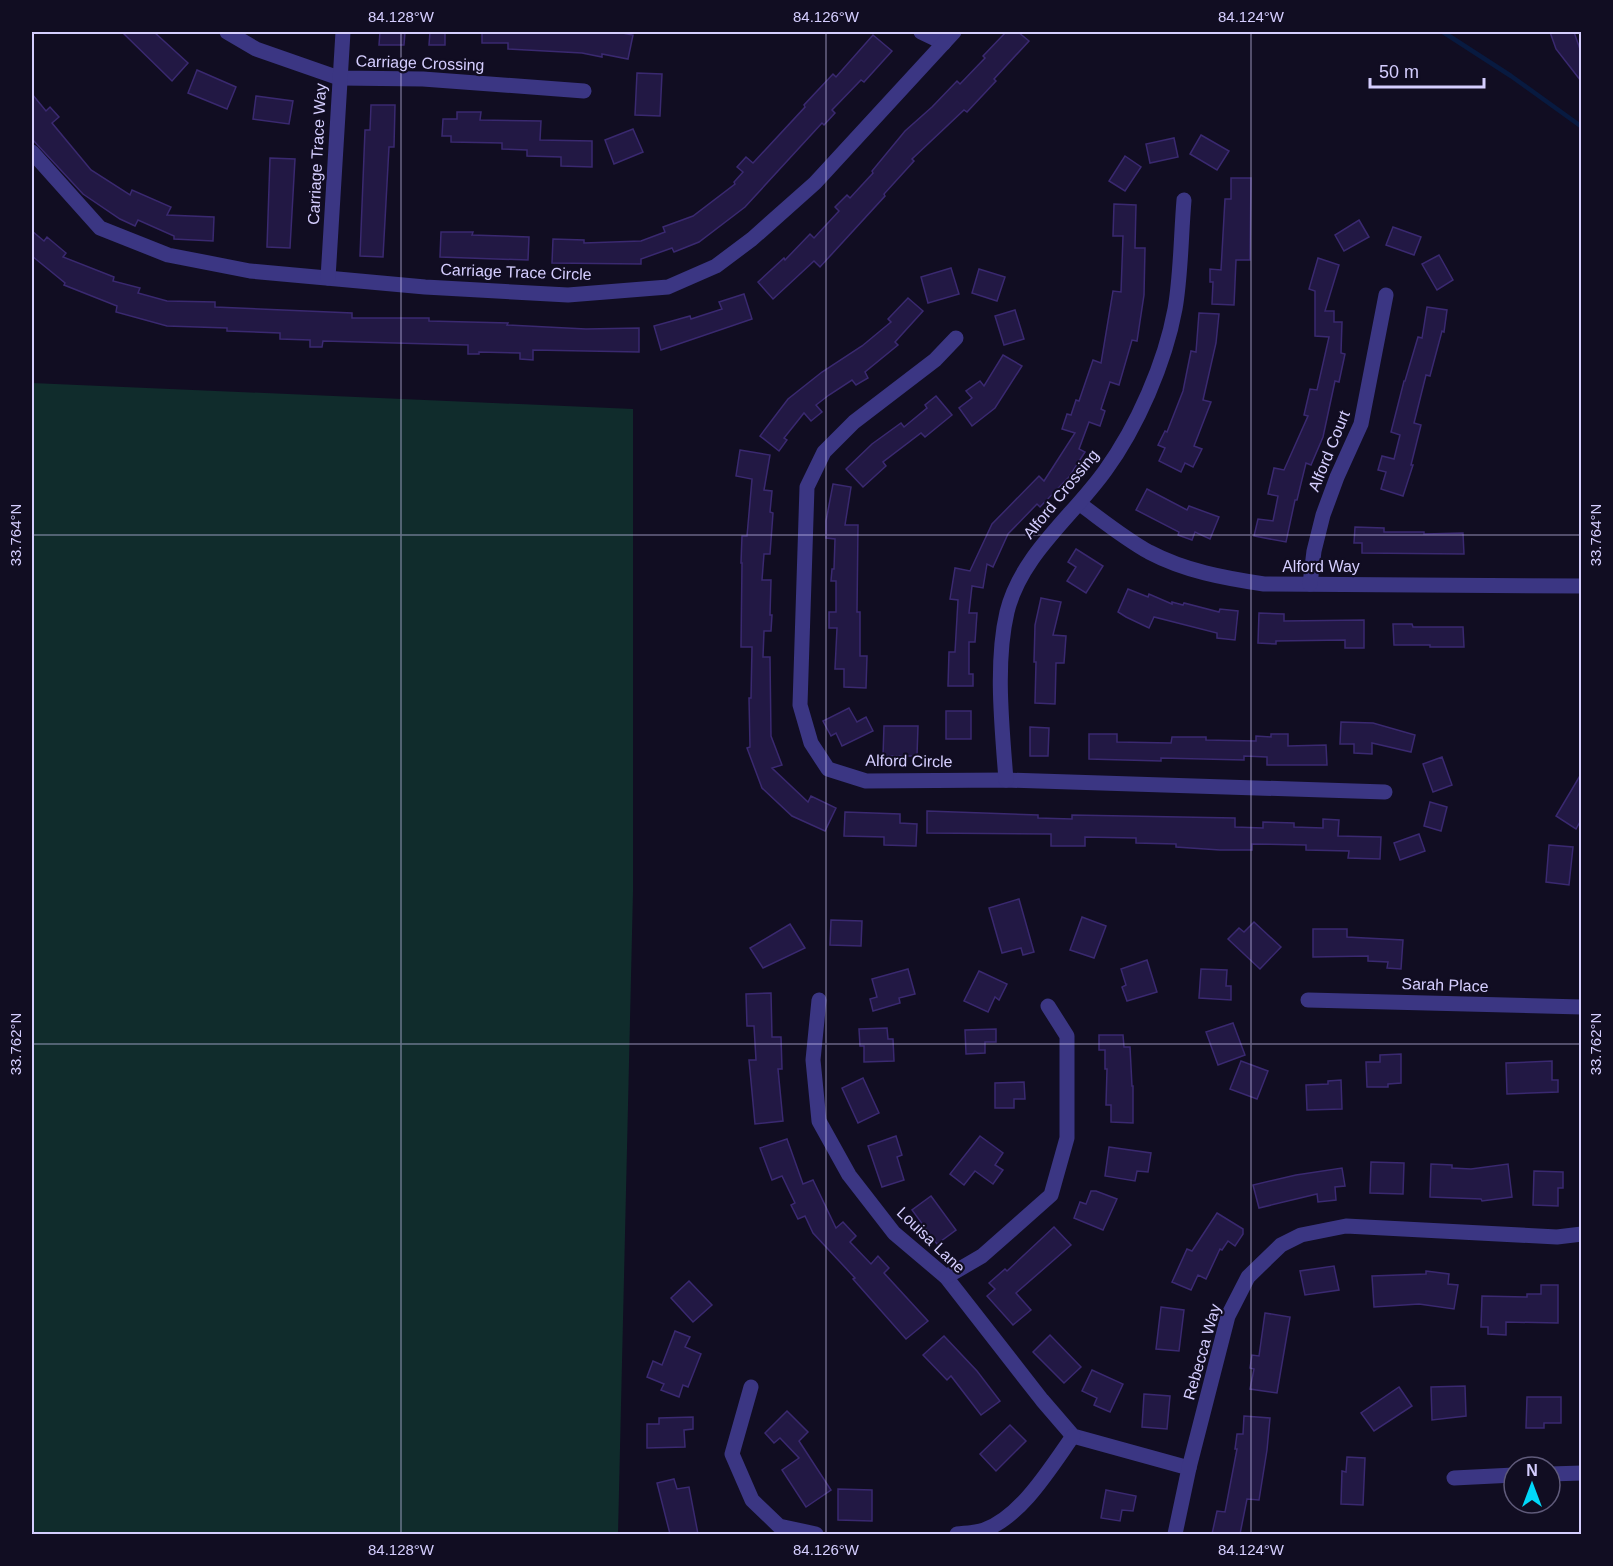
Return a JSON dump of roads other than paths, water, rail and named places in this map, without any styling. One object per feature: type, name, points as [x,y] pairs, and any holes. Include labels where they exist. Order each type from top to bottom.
[{"type":"street","name":"Carriage Crossing","points":[[227,32],[256,49],[339,78],[423,79],[584,91]]},
{"type":"street","name":"Carriage Trace Way","points":[[328,278],[343,32]]},
{"type":"street","name":"Carriage Trace Circle","points":[[921,32],[949,38]]},
{"type":"street","name":"Carriage Trace Circle","points":[[32,152],[100,228],[168,255],[250,272],[425,287],[568,295],[668,287],[716,266],[752,239],[815,183],[949,38]]},
{"type":"street","name":"Alford Crossing","points":[[1006,780],[1001,711],[1002,640],[1007,611],[1017,585],[1032,557],[1080,504],[1125,440],[1161,361],[1175,309],[1184,200]]},
{"type":"street","name":"Alford Court","points":[[1310,584],[1314,551],[1323,515],[1337,477],[1362,424],[1386,295]]},
{"type":"street","name":"Alford Circle","points":[[956,338],[934,360],[854,422],[824,452],[807,487],[800,705],[811,743],[828,769],[866,781],[1006,780],[1385,792]]},
{"type":"street","name":"Alford Way","points":[[1080,504],[1148,551],[1182,566],[1227,579],[1264,584],[1581,586]]},
{"type":"street","name":"Louisa Lane","points":[[819,1000],[813,1060],[819,1121],[849,1175],[894,1233],[946,1277],[1073,1436]]},
{"type":"street","name":"Sarah Place","points":[[1308,1000],[1581,1007]]},
{"type":"street","points":[[946,1277],[982,1256],[1051,1195],[1066,1138],[1067,1036],[1048,1006]]},
{"type":"street","name":"Rebecca Way","points":[[1175,1534],[1188,1468],[1228,1316],[1248,1276],[1281,1245],[1301,1235],[1346,1226],[1557,1237],[1581,1234]]},
{"type":"street","points":[[751,1387],[732,1454],[752,1500],[779,1526],[816,1534]]},
{"type":"street","points":[[957,1534],[985,1530],[1014,1513],[1073,1436],[1188,1468]]},
{"type":"street","points":[[1562,1474],[1581,1473]]},
{"type":"street","points":[[1454,1478],[1502,1476]]},
{"type":"waterway","points":[[1443,32],[1511,76],[1582,127]]}]
